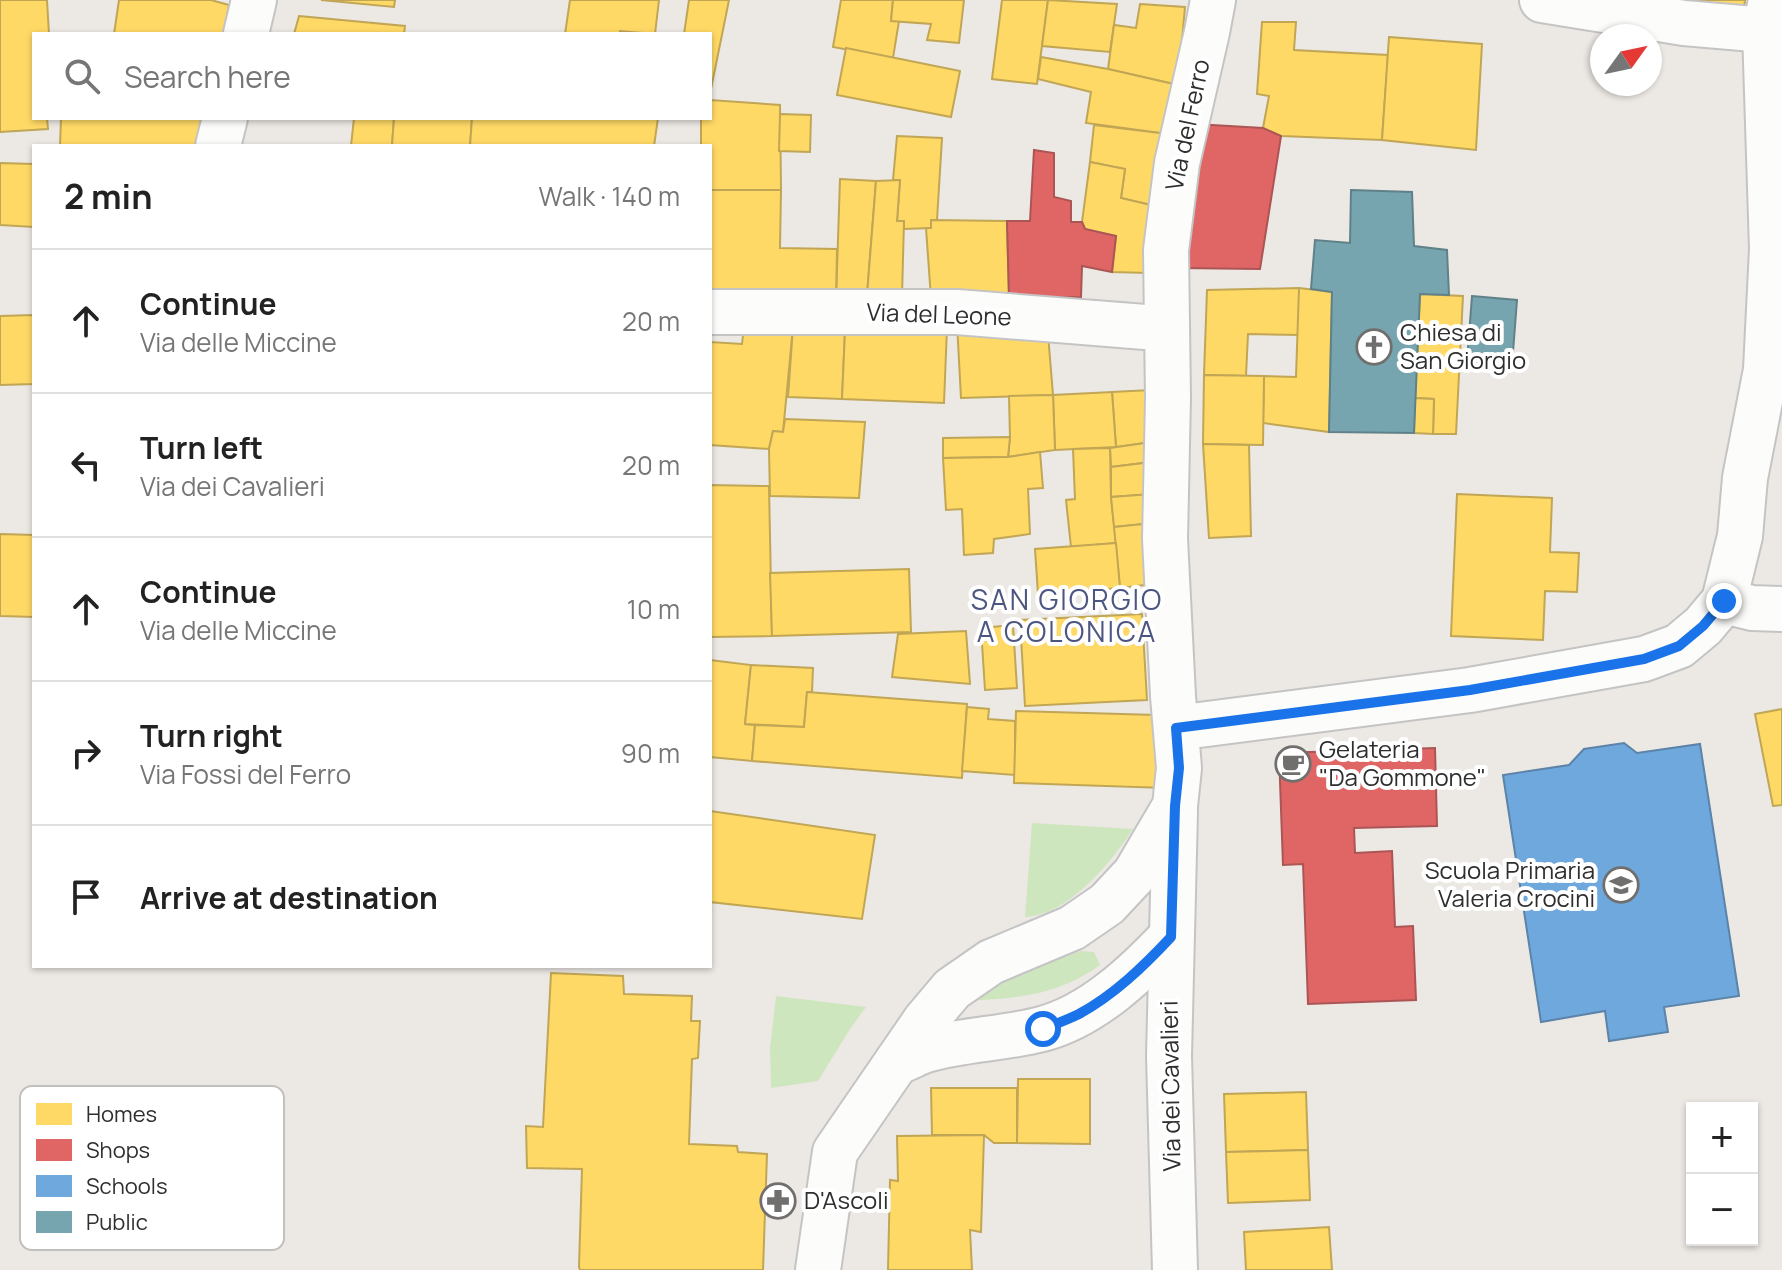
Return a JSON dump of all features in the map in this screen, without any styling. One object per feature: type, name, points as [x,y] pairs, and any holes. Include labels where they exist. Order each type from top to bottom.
[{"type":"street","points":[[246,32],[254,0]]},
{"type":"street","name":"Via del Ferro","points":[[1176,728],[1165,539],[1168,398],[1166,250],[1177,163],[1213,0]]},
{"type":"street","points":[[1176,728],[1470,690],[1644,659],[1679,646],[1703,626],[1724,601],[1740,536],[1745,478],[1766,370],[1772,249],[1768,15],[1684,23],[1542,0]]},
{"type":"street","points":[[218,144],[224,120]]},
{"type":"street","name":"Via del Leone","points":[[712,312],[957,312],[1145,327],[1167,326]]},
{"type":"street","points":[[1724,601],[1752,608],[1782,609]]},
{"type":"street","name":"Via dei Cavalieri","points":[[1175,1270],[1169,1056],[1175,806],[1179,768],[1176,728]]},
{"type":"street","points":[[818,1270],[835,1152],[925,1021],[952,989],[991,962],[1072,928],[1107,904],[1135,874],[1175,806]]},
{"type":"street","points":[[897,1062],[925,1050],[1043,1029],[1079,1014],[1149,961],[1171,937]]},
{"type":"green space","points":[[1032,823],[1133,829],[1087,885],[1057,907],[1025,917]]},
{"type":"green space","points":[[1081,951],[1094,952],[1100,965],[1068,983],[1036,994],[966,1001],[993,982]]},
{"type":"green space","points":[[776,996],[866,1007],[818,1081],[771,1088],[770,1048]]},
{"type":"building: Homes","points":[[0,0],[47,0],[49,32],[32,32],[32,120],[47,120],[48,129],[0,132]]},
{"type":"building: Homes","points":[[119,0],[211,0],[229,5],[224,32],[114,32]]},
{"type":"building: Homes","points":[[321,0],[395,0],[394,7]]},
{"type":"building: Homes","points":[[570,0],[659,0],[655,32],[565,32]]},
{"type":"building: Homes","points":[[689,0],[729,0],[712,84],[712,32],[684,32]]},
{"type":"building: Homes","points":[[841,0],[893,0],[891,21],[899,21],[893,58],[833,47]]},
{"type":"building: Homes","points":[[893,0],[964,0],[959,43],[927,40],[931,24],[891,21]]},
{"type":"building: Homes","points":[[1002,0],[1048,0],[1037,84],[992,79]]},
{"type":"building: Homes","points":[[1048,0],[1117,4],[1110,52],[1042,46]]},
{"type":"building: Homes","points":[[1674,0],[1745,0],[1744,8]]},
{"type":"building: Homes","points":[[1140,4],[1185,7],[1178,85],[1108,69],[1114,25],[1136,28]]},
{"type":"building: Homes","points":[[299,16],[405,26],[404,32],[295,32]]},
{"type":"building: Homes","points":[[1262,22],[1296,22],[1294,50],[1388,55],[1382,140],[1281,136],[1263,128],[1269,96],[1257,94]]},
{"type":"building: Homes","points":[[1389,37],[1482,44],[1476,150],[1382,140]]},
{"type":"building: Homes","points":[[846,48],[960,71],[951,117],[837,95]]},
{"type":"building: Homes","points":[[1041,57],[1178,85],[1168,134],[1086,123],[1091,92],[1038,79]]},
{"type":"building: Homes","points":[[712,100],[780,105],[781,190],[712,190],[712,144],[701,144],[701,120],[712,120]]},
{"type":"building: Homes","points":[[780,114],[811,115],[810,152],[779,151]]},
{"type":"building: Homes","points":[[61,120],[219,120],[213,144],[60,144]]},
{"type":"building: Homes","points":[[354,120],[394,120],[392,144],[351,144]]},
{"type":"building: Homes","points":[[394,120],[472,120],[470,144],[392,144]]},
{"type":"building: Homes","points":[[472,120],[658,120],[654,144],[470,144]]},
{"type":"building: Homes","points":[[1094,125],[1168,134],[1155,206],[1121,198],[1125,169],[1090,162]]},
{"type":"building: Homes","points":[[897,136],[942,138],[937,220],[931,220],[931,228],[904,229],[904,221],[897,221],[900,180],[893,180]]},
{"type":"building: Homes","points":[[1090,162],[1125,169],[1121,198],[1155,206],[1148,273],[1112,272],[1116,236],[1085,229],[1082,222]]},
{"type":"building: Homes","points":[[0,163],[32,164],[32,227],[0,225]]},
{"type":"building: Homes","points":[[840,179],[876,181],[867,295],[836,300]]},
{"type":"building: Homes","points":[[900,180],[897,221],[904,221],[902,296],[867,295],[876,181]]},
{"type":"building: Homes","points":[[712,190],[781,190],[780,248],[837,249],[836,300],[712,297]]},
{"type":"building: Homes","points":[[931,220],[1007,221],[1009,298],[931,298],[926,228],[931,228]]},
{"type":"building: Homes","points":[[1299,288],[1299,335],[1248,334],[1246,376],[1204,375],[1207,290]]},
{"type":"building: Homes","points":[[1299,288],[1332,292],[1329,432],[1263,423],[1264,376],[1296,377]]},
{"type":"building: Homes","points":[[1420,294],[1463,296],[1456,434],[1433,434],[1434,399],[1415,398]]},
{"type":"building: Homes","points":[[32,315],[32,384],[0,385],[0,316]]},
{"type":"building: Homes","points":[[1047,322],[1053,395],[961,398],[957,323]]},
{"type":"building: Homes","points":[[744,326],[793,327],[783,432],[773,431],[769,449],[712,445],[712,342],[742,344]]},
{"type":"building: Homes","points":[[793,327],[845,331],[842,399],[788,397]]},
{"type":"building: Homes","points":[[947,328],[944,403],[842,399],[845,331]]},
{"type":"building: Homes","points":[[1204,375],[1264,376],[1263,445],[1203,444]]},
{"type":"building: Homes","points":[[1151,390],[1152,442],[1116,447],[1112,392]]},
{"type":"building: Homes","points":[[1112,392],[1116,447],[1055,450],[1053,395]]},
{"type":"building: Homes","points":[[1053,395],[1055,450],[1008,457],[1009,396]]},
{"type":"building: Homes","points":[[1415,398],[1434,399],[1433,434],[1414,433]]},
{"type":"building: Homes","points":[[785,419],[865,422],[859,498],[770,496],[769,449],[773,431],[783,432]]},
{"type":"building: Homes","points":[[1010,437],[1008,457],[943,458],[943,438]]},
{"type":"building: Homes","points":[[1152,442],[1152,462],[1111,467],[1110,448]]},
{"type":"building: Homes","points":[[1203,444],[1249,445],[1251,536],[1209,538]]},
{"type":"building: Homes","points":[[1110,448],[1116,543],[1071,547],[1066,500],[1075,499],[1073,449]]},
{"type":"building: Homes","points":[[1040,452],[1043,488],[1028,489],[1030,534],[994,539],[993,553],[964,555],[962,509],[946,510],[943,458],[1008,457]]},
{"type":"building: Homes","points":[[1152,462],[1152,494],[1111,497],[1111,467]]},
{"type":"building: Homes","points":[[712,485],[769,486],[772,636],[712,637]]},
{"type":"building: Homes","points":[[1152,494],[1153,523],[1114,527],[1111,497]]},
{"type":"building: Homes","points":[[1457,494],[1552,498],[1550,552],[1579,553],[1577,592],[1545,591],[1543,640],[1451,636]]},
{"type":"building: Homes","points":[[1153,523],[1153,584],[1120,588],[1114,527]]},
{"type":"building: Homes","points":[[0,534],[32,535],[32,617],[0,616]]},
{"type":"building: Homes","points":[[1116,543],[1120,588],[1038,594],[1035,549]]},
{"type":"building: Homes","points":[[909,569],[911,632],[772,636],[770,573]]},
{"type":"building: Homes","points":[[1142,614],[1147,700],[1025,706],[1020,620]]},
{"type":"building: Homes","points":[[1013,625],[1017,688],[985,690],[981,628]]},
{"type":"building: Homes","points":[[966,631],[970,684],[892,677],[898,634]]},
{"type":"building: Homes","points":[[712,660],[751,665],[745,724],[755,725],[752,761],[712,757]]},
{"type":"building: Homes","points":[[751,665],[813,668],[812,692],[807,692],[804,727],[745,724]]},
{"type":"building: Homes","points":[[807,692],[967,704],[962,778],[752,761],[755,725],[804,727]]},
{"type":"building: Homes","points":[[967,707],[989,709],[988,719],[1015,721],[1015,775],[962,771]]},
{"type":"building: Homes","points":[[1782,709],[1782,805],[1773,806],[1755,714]]},
{"type":"building: Homes","points":[[1016,711],[1156,715],[1165,788],[1014,783]]},
{"type":"building: Homes","points":[[712,811],[875,835],[862,919],[712,902]]},
{"type":"building: Homes","points":[[551,973],[623,976],[624,994],[692,996],[691,1021],[700,1021],[698,1058],[692,1059],[689,1144],[737,1146],[738,1152],[767,1154],[763,1270],[580,1270],[582,1169],[527,1168],[526,1126],[543,1127]]},
{"type":"building: Homes","points":[[1018,1079],[1090,1079],[1090,1144],[1017,1143]]},
{"type":"building: Homes","points":[[931,1088],[1017,1088],[1017,1143],[994,1143],[984,1135],[932,1135]]},
{"type":"building: Homes","points":[[1306,1092],[1308,1150],[1226,1152],[1224,1094]]},
{"type":"building: Homes","points":[[984,1135],[981,1232],[970,1230],[972,1270],[888,1270],[890,1180],[898,1181],[897,1136]]},
{"type":"building: Homes","points":[[1308,1150],[1310,1200],[1228,1203],[1226,1152]]},
{"type":"building: Homes","points":[[1329,1227],[1332,1270],[1246,1270],[1244,1232]]},
{"type":"building: Shops","points":[[1195,124],[1263,128],[1281,136],[1260,269],[1179,268]]},
{"type":"building: Shops","points":[[1034,150],[1054,153],[1054,197],[1071,201],[1071,222],[1082,222],[1085,229],[1116,236],[1112,272],[1082,266],[1081,297],[1009,298],[1007,221],[1030,221]]},
{"type":"building: Shops","points":[[1435,748],[1437,826],[1354,828],[1355,853],[1392,851],[1395,927],[1413,926],[1416,1000],[1308,1004],[1303,864],[1283,865],[1279,753]]},
{"type":"building: Schools","name":"Scuola Primaria Valeria Crocini","points":[[1624,743],[1637,753],[1700,744],[1739,996],[1664,1007],[1668,1032],[1609,1041],[1605,1011],[1541,1022],[1503,775],[1569,765],[1584,749]]},
{"type":"building: Public","name":"Chiesa di San Giorgio","points":[[1351,190],[1412,192],[1414,246],[1447,250],[1449,295],[1420,294],[1414,433],[1329,432],[1332,292],[1311,289],[1315,240],[1350,243]]},
{"type":"building: Public","points":[[1472,296],[1517,300],[1512,365],[1467,361]]},
{"type":"place","name":"Chiesa di San Giorgio","points":[[1374,347]]},
{"type":"place","name":"Gelateria \"Da Gommone\"","points":[[1293,764]]},
{"type":"place","name":"Scuola Primaria Valeria Crocini","points":[[1621,885]]},
{"type":"place","name":"D'Ascoli","points":[[778,1201]]},
{"type":"district","name":"SAN GIORGIO A COLONICA","points":[[1067,616]]},
{"type":"route","points":[[1043,1029],[1079,1014],[1110,993],[1149,961],[1171,937],[1179,768],[1176,728],[1470,690],[1644,659],[1679,646],[1703,626],[1724,601]]}]
